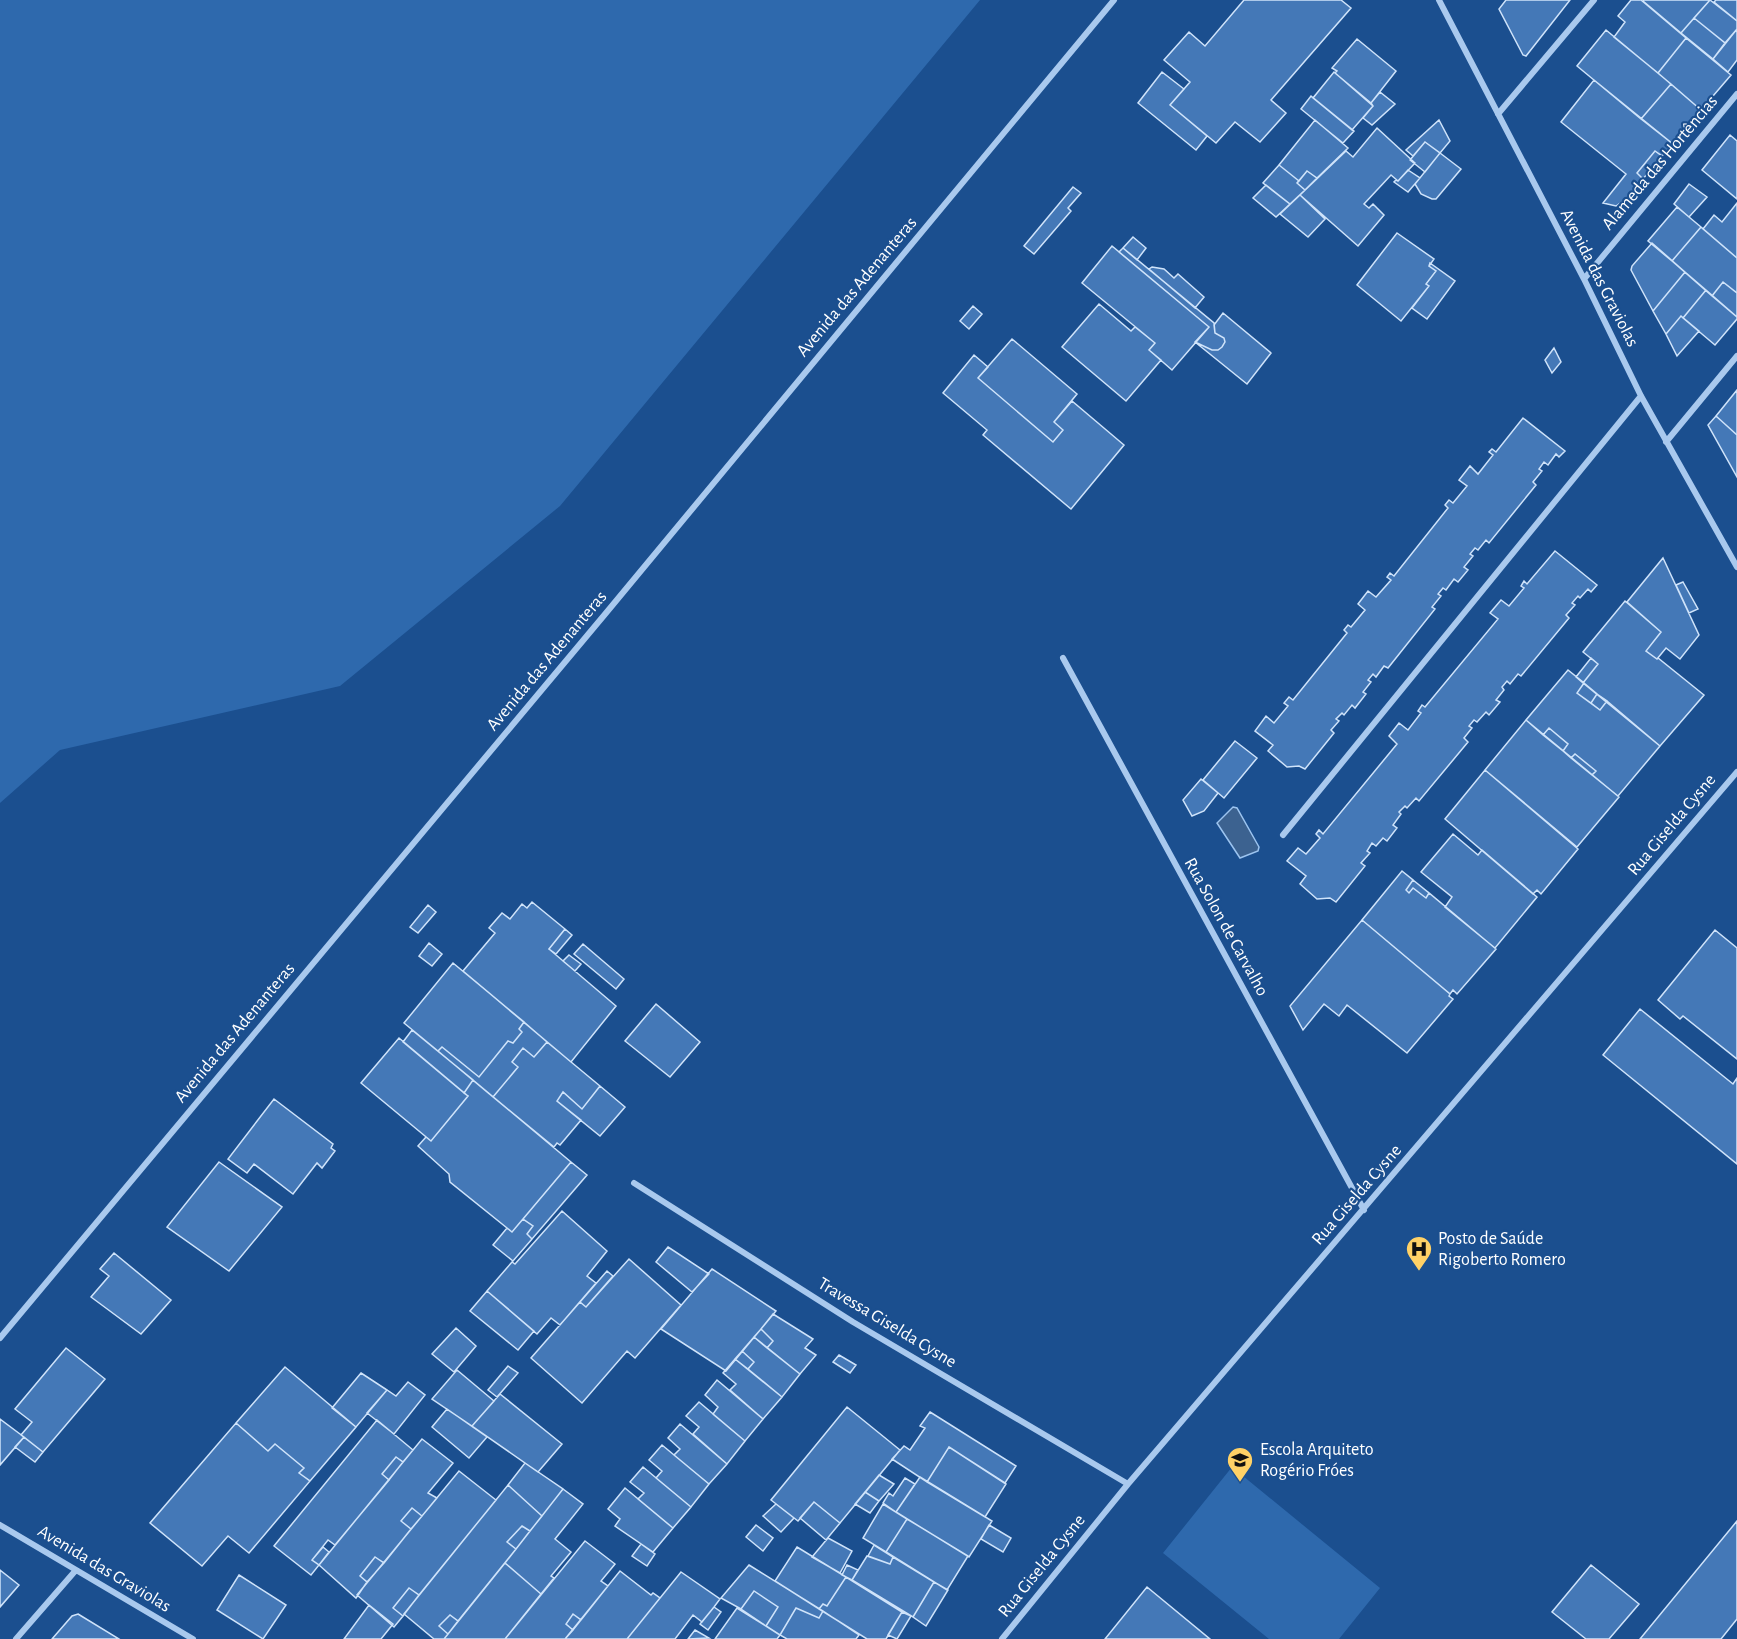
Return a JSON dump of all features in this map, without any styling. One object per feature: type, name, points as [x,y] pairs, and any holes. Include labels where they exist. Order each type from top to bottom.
[{"type":"street","name":"Avenida das Adenanteras","points":[[0,1338],[614,604],[1114,0]]},
{"type":"street","name":"Avenida das Graviolas","points":[[1439,0],[1584,279],[1641,396],[1737,567]]},
{"type":"street","points":[[1498,114],[1594,0]]},
{"type":"street","name":"Alameda das Hortências","points":[[1584,279],[1737,94]]},
{"type":"street","points":[[1666,442],[1737,356]]},
{"type":"street","points":[[1283,835],[1641,396]]},
{"type":"street","name":"Rua Solon de Carvalho","points":[[1063,658],[1364,1210]]},
{"type":"street","name":"Rua Giselda Cysne","points":[[1002,1639],[1128,1484],[1737,772]]},
{"type":"street","name":"Travessa Giselda Cysne","points":[[634,1183],[853,1322],[1128,1484]]},
{"type":"street","name":"Avenida das Graviolas","points":[[0,1525],[193,1639]]},
{"type":"street","points":[[16,1639],[76,1570]]},
{"type":"shaded area","points":[[0,0],[980,0],[560,506],[340,686],[60,750],[0,803]]},
{"type":"shaded area","points":[[1233,807],[1237,808],[1259,847],[1258,851],[1240,858],[1217,823]]},
{"type":"shaded area","points":[[1232,1467],[1380,1588],[1339,1639],[1269,1639],[1163,1553]]},
{"type":"building","points":[[1244,0],[1341,0],[1351,8],[1271,100],[1286,113],[1260,142],[1235,122],[1216,143],[1170,105],[1190,82],[1164,60],[1189,32],[1205,46]]},
{"type":"building","points":[[1506,0],[1570,0],[1526,56],[1523,55],[1499,9]]},
{"type":"building","points":[[1631,0],[1641,0],[1686,38],[1658,73],[1614,37],[1625,22],[1618,16]]},
{"type":"building","points":[[1644,0],[1710,0],[1681,33]]},
{"type":"building","points":[[1710,0],[1737,21],[1737,29],[1725,43],[1694,18]]},
{"type":"building","points":[[1716,0],[1737,0],[1737,21],[1714,2]]},
{"type":"building","points":[[1694,18],[1725,43],[1713,59],[1681,33]]},
{"type":"building","points":[[1737,29],[1737,60],[1728,72],[1713,59]]},
{"type":"building","points":[[1606,30],[1671,84],[1641,119],[1577,66]]},
{"type":"building","points":[[1686,38],[1731,75],[1701,110],[1658,73]]},
{"type":"building","points":[[1357,39],[1396,71],[1371,103],[1332,68]]},
{"type":"building","points":[[1162,72],[1184,89],[1170,105],[1207,136],[1196,150],[1138,103]]},
{"type":"building","points":[[1334,72],[1373,106],[1352,130],[1313,98]]},
{"type":"building","points":[[1594,80],[1673,144],[1662,156],[1655,151],[1637,173],[1643,179],[1626,199],[1616,206],[1603,203],[1626,174],[1561,122]]},
{"type":"building","points":[[1671,84],[1701,110],[1673,144],[1641,119]]},
{"type":"building","points":[[1380,92],[1395,104],[1372,125],[1363,118],[1373,106],[1371,103]]},
{"type":"building","points":[[1311,96],[1354,131],[1343,143],[1301,109]]},
{"type":"building","points":[[1315,120],[1348,148],[1317,178],[1307,171],[1299,181],[1279,165]]},
{"type":"building","points":[[1439,120],[1450,141],[1440,153],[1425,142],[1413,156],[1406,150]]},
{"type":"building","points":[[1377,128],[1415,163],[1398,181],[1391,175],[1364,204],[1369,208],[1373,204],[1384,215],[1358,246],[1300,195],[1346,151],[1353,157]]},
{"type":"building","points":[[1730,135],[1737,141],[1737,199],[1702,170]]},
{"type":"building","points":[[1425,142],[1440,153],[1425,172],[1410,160]]},
{"type":"building","points":[[1655,151],[1662,156],[1643,179],[1637,173]]},
{"type":"building","points":[[1440,153],[1461,169],[1436,199],[1432,199],[1421,194],[1415,184]]},
{"type":"building","points":[[1279,165],[1299,181],[1297,183],[1305,190],[1290,204],[1263,183]]},
{"type":"building","points":[[1408,170],[1420,178],[1408,192],[1394,182],[1398,181]]},
{"type":"building","points":[[1307,171],[1317,178],[1305,190],[1297,183]]},
{"type":"building","points":[[1689,184],[1707,197],[1689,217],[1674,204]]},
{"type":"building","points":[[1266,185],[1290,204],[1276,217],[1253,198]]},
{"type":"building","points":[[1073,187],[1081,193],[1068,208],[1071,211],[1034,254],[1024,246]]},
{"type":"building","points":[[1300,195],[1325,219],[1308,237],[1280,214]]},
{"type":"building","points":[[1737,203],[1737,258],[1703,229],[1714,215],[1722,222]]},
{"type":"building","points":[[1677,207],[1701,227],[1672,261],[1648,241]]},
{"type":"building","points":[[1701,227],[1737,258],[1737,293],[1723,282],[1712,296],[1672,261]]},
{"type":"building","points":[[1397,233],[1434,259],[1429,266],[1436,271],[1426,284],[1429,286],[1401,321],[1357,285]]},
{"type":"building","points":[[1133,237],[1146,248],[1137,260],[1123,248]]},
{"type":"building","points":[[1652,243],[1685,272],[1653,311],[1631,270]]},
{"type":"building","points":[[1112,246],[1209,327],[1172,370],[1149,350],[1155,343],[1082,283]]},
{"type":"building","points":[[1123,248],[1214,323],[1215,333],[1224,338],[1225,342],[1222,347],[1212,350],[1195,342],[1209,327],[1119,252]]},
{"type":"building","points":[[1430,263],[1455,281],[1427,319],[1412,308],[1429,286],[1426,284],[1436,271],[1429,266]]},
{"type":"building","points":[[1152,267],[1164,269],[1174,278],[1178,274],[1204,297],[1195,308],[1149,269]]},
{"type":"building","points":[[1685,272],[1706,290],[1683,318],[1681,316],[1666,334],[1653,311]]},
{"type":"building","points":[[1723,282],[1737,293],[1737,317],[1712,296]]},
{"type":"building","points":[[1706,290],[1737,317],[1715,345],[1683,318]]},
{"type":"building","points":[[1099,304],[1131,331],[1135,327],[1155,343],[1149,350],[1161,360],[1126,401],[1062,347]]},
{"type":"building","points":[[973,306],[982,314],[969,329],[960,321]]},
{"type":"building","points":[[1223,313],[1271,353],[1247,384],[1195,342],[1212,350],[1222,347],[1225,342],[1224,338],[1215,333],[1214,325]]},
{"type":"building","points":[[1681,316],[1699,331],[1677,356],[1666,334]]},
{"type":"building","points":[[1012,339],[1077,394],[1054,422],[1063,430],[1053,442],[978,378]]},
{"type":"building","points":[[1554,348],[1561,362],[1552,373],[1545,360]]},
{"type":"building","points":[[974,355],[988,367],[978,378],[1053,442],[1063,430],[1054,422],[1072,401],[1124,445],[1071,509],[983,435],[987,430],[943,393]]},
{"type":"building","points":[[1737,390],[1737,435],[1716,416]]},
{"type":"building","points":[[1716,416],[1737,435],[1737,477],[1708,425]]},
{"type":"building","points":[[1523,418],[1565,451],[1559,457],[1556,454],[1548,465],[1544,462],[1539,469],[1542,471],[1533,482],[1536,485],[1489,543],[1486,540],[1478,550],[1475,548],[1470,554],[1473,556],[1464,567],[1468,570],[1458,582],[1454,579],[1446,590],[1443,588],[1438,594],[1441,596],[1432,607],[1435,609],[1388,668],[1384,666],[1376,677],[1373,674],[1368,680],[1371,682],[1363,692],[1366,694],[1355,708],[1352,705],[1344,715],[1342,713],[1336,719],[1339,721],[1331,730],[1334,733],[1305,769],[1299,766],[1287,767],[1268,751],[1273,745],[1255,731],[1266,716],[1274,723],[1288,706],[1284,703],[1289,697],[1293,700],[1347,633],[1344,630],[1348,625],[1351,627],[1365,610],[1358,604],[1368,591],[1376,597],[1391,580],[1387,577],[1390,573],[1394,576],[1448,508],[1445,505],[1449,500],[1453,503],[1467,486],[1459,480],[1470,466],[1478,474],[1493,455],[1489,452],[1492,449],[1496,452]]},
{"type":"building","points":[[1555,551],[1597,585],[1591,592],[1588,589],[1580,598],[1578,596],[1572,603],[1575,605],[1566,615],[1569,618],[1521,676],[1518,674],[1510,684],[1507,681],[1502,687],[1504,690],[1496,700],[1500,702],[1489,715],[1486,712],[1477,722],[1474,720],[1469,726],[1472,728],[1464,738],[1468,742],[1419,801],[1416,798],[1407,808],[1405,806],[1399,812],[1401,814],[1393,825],[1397,828],[1387,841],[1383,838],[1376,846],[1372,843],[1367,851],[1370,853],[1361,863],[1365,866],[1336,902],[1330,898],[1317,899],[1300,884],[1306,876],[1287,861],[1298,848],[1306,854],[1320,838],[1316,834],[1319,830],[1323,834],[1397,744],[1389,736],[1399,723],[1408,730],[1421,713],[1418,711],[1422,705],[1425,707],[1498,619],[1490,613],[1501,600],[1509,606],[1524,588],[1521,586],[1524,581],[1527,584]]},
{"type":"building","points":[[1663,558],[1699,635],[1680,659],[1666,648],[1657,659],[1646,651],[1661,632],[1627,602]]},
{"type":"building","points":[[1683,582],[1698,609],[1689,613],[1676,585]]},
{"type":"building","points":[[1625,601],[1661,632],[1646,651],[1704,695],[1660,746],[1583,683],[1598,664],[1583,652]]},
{"type":"building","points":[[1591,658],[1598,664],[1583,683],[1576,677]]},
{"type":"building","points":[[1568,670],[1584,683],[1577,693],[1600,710],[1607,701],[1660,746],[1618,796],[1592,775],[1596,771],[1575,754],[1571,758],[1563,751],[1568,744],[1549,728],[1543,735],[1526,720]]},
{"type":"building","points":[[1584,683],[1597,694],[1591,703],[1577,693]]},
{"type":"building","points":[[1597,694],[1607,701],[1600,710],[1591,703]]},
{"type":"building","points":[[1526,720],[1619,797],[1577,847],[1485,770]]},
{"type":"building","points":[[1549,728],[1568,744],[1563,751],[1543,735]]},
{"type":"building","points":[[1235,741],[1257,758],[1224,798],[1203,780]]},
{"type":"building","points":[[1575,754],[1596,771],[1592,775],[1571,758]]},
{"type":"building","points":[[1485,770],[1578,849],[1541,894],[1537,890],[1533,894],[1445,819]]},
{"type":"building","points":[[1201,779],[1218,793],[1204,811],[1192,816],[1183,800]]},
{"type":"building","points":[[1453,834],[1478,855],[1482,850],[1537,897],[1495,948],[1445,907],[1452,897],[1421,872]]},
{"type":"building","points":[[1402,871],[1413,880],[1406,890],[1409,893],[1413,888],[1426,898],[1429,893],[1496,949],[1457,994],[1453,990],[1450,994],[1362,920]]},
{"type":"building","points":[[1413,880],[1429,893],[1426,898],[1413,888],[1409,893],[1406,890]]},
{"type":"building","points":[[532,902],[565,929],[549,949],[616,1006],[571,1062],[463,971],[495,933],[489,928],[502,913],[510,919],[522,904],[527,908]]},
{"type":"building","points":[[428,905],[436,912],[418,933],[410,927]]},
{"type":"building","points":[[1362,920],[1450,994],[1449,996],[1453,999],[1407,1053],[1347,1005],[1339,1016],[1324,1004],[1303,1030],[1290,1006]]},
{"type":"building","points":[[565,929],[572,935],[556,954],[549,949]]},
{"type":"building","points":[[1715,930],[1737,948],[1737,1059],[1683,1016],[1680,1019],[1658,1000]]},
{"type":"building","points":[[429,943],[442,954],[432,966],[419,956]]},
{"type":"building","points":[[583,944],[624,979],[616,989],[574,954]]},
{"type":"building","points":[[569,955],[581,964],[575,971],[563,961]]},
{"type":"building","points":[[453,963],[524,1022],[519,1029],[522,1032],[513,1043],[508,1041],[479,1077],[442,1047],[438,1051],[404,1023]]},
{"type":"building","points":[[656,1004],[700,1042],[670,1077],[625,1041]]},
{"type":"building","points":[[1640,1009],[1733,1084],[1737,1078],[1737,1164],[1603,1055]]},
{"type":"building","points":[[524,1022],[547,1042],[534,1057],[523,1048],[512,1062],[518,1067],[493,1097],[438,1051],[442,1047],[479,1077],[508,1041],[513,1043],[522,1032],[519,1029]]},
{"type":"building","points":[[412,1030],[473,1080],[464,1093],[403,1042]]},
{"type":"building","points":[[399,1038],[468,1096],[431,1141],[361,1083]]},
{"type":"building","points":[[547,1042],[600,1086],[582,1109],[563,1092],[557,1101],[581,1120],[560,1145],[557,1143],[554,1147],[493,1097],[518,1067],[512,1062],[523,1048],[534,1057]]},
{"type":"building","points":[[473,1080],[571,1162],[512,1232],[450,1182],[449,1174],[418,1146],[426,1137],[431,1141],[468,1096],[464,1093]]},
{"type":"building","points":[[600,1086],[625,1107],[600,1136],[557,1101],[563,1092],[582,1109]]},
{"type":"building","points":[[274,1099],[333,1144],[331,1148],[335,1151],[322,1168],[317,1163],[293,1194],[254,1164],[247,1173],[228,1159]]},
{"type":"building","points":[[219,1162],[282,1207],[229,1271],[167,1227]]},
{"type":"building","points":[[571,1162],[587,1175],[532,1239],[527,1234],[533,1226],[523,1219]]},
{"type":"building","points":[[562,1211],[607,1251],[587,1276],[596,1283],[560,1325],[551,1318],[537,1334],[487,1291],[512,1262],[515,1264]]},
{"type":"building","points":[[523,1219],[533,1226],[527,1234],[532,1239],[513,1261],[493,1245],[507,1228],[512,1232]]},
{"type":"building","points":[[668,1247],[709,1274],[692,1292],[656,1262]]},
{"type":"building","points":[[114,1253],[171,1300],[141,1334],[91,1297],[109,1276],[100,1269]]},
{"type":"building","points":[[629,1259],[681,1305],[635,1358],[627,1351],[582,1403],[531,1358],[580,1302],[586,1307]]},
{"type":"building","points":[[712,1269],[776,1311],[726,1371],[661,1329]]},
{"type":"building","points":[[607,1271],[613,1276],[586,1307],[580,1302]]},
{"type":"building","points":[[487,1291],[534,1331],[518,1350],[470,1311]]},
{"type":"building","points":[[773,1314],[813,1339],[805,1348],[816,1355],[800,1374],[767,1348],[773,1341],[761,1329]]},
{"type":"building","points":[[456,1328],[476,1346],[454,1372],[432,1354]]},
{"type":"building","points":[[761,1329],[773,1341],[767,1348],[754,1337]]},
{"type":"building","points":[[754,1337],[800,1374],[782,1397],[748,1369],[754,1362],[742,1351]]},
{"type":"building","points":[[66,1348],[105,1379],[43,1452],[21,1435],[32,1422],[15,1409]]},
{"type":"building","points":[[742,1351],[754,1362],[748,1369],[735,1359]]},
{"type":"building","points":[[839,1355],[856,1365],[850,1373],[833,1362]]},
{"type":"building","points":[[735,1359],[782,1397],[763,1419],[730,1390],[736,1384],[723,1373]]},
{"type":"building","points":[[508,1366],[518,1373],[497,1397],[488,1390]]},
{"type":"building","points":[[285,1367],[356,1427],[310,1481],[299,1473],[304,1468],[275,1444],[268,1451],[236,1423]]},
{"type":"building","points":[[457,1370],[494,1401],[472,1426],[432,1399]]},
{"type":"building","points":[[361,1373],[387,1390],[356,1427],[332,1408]]},
{"type":"building","points":[[717,1380],[763,1419],[745,1441],[713,1414],[718,1407],[705,1395]]},
{"type":"building","points":[[408,1382],[425,1395],[394,1434],[367,1413],[387,1390],[396,1396]]},
{"type":"building","points":[[500,1394],[562,1444],[538,1472],[472,1426]]},
{"type":"building","points":[[699,1402],[745,1441],[727,1464],[693,1434],[699,1427],[686,1416]]},
{"type":"building","points":[[847,1407],[900,1450],[840,1523],[814,1502],[798,1521],[771,1500]]},
{"type":"building","points":[[447,1409],[487,1437],[469,1458],[432,1427]]},
{"type":"building","points":[[930,1412],[1016,1466],[1005,1483],[949,1447],[927,1482],[892,1459],[904,1446],[910,1450],[925,1428],[920,1426]]},
{"type":"building","points":[[0,1419],[24,1437],[0,1465]]},
{"type":"building","points":[[377,1420],[413,1450],[403,1462],[396,1457],[382,1474],[389,1480],[335,1545],[328,1540],[312,1560],[319,1565],[311,1575],[274,1546]]},
{"type":"building","points":[[236,1423],[268,1451],[275,1444],[304,1468],[299,1473],[310,1481],[249,1553],[228,1536],[202,1566],[150,1523]]},
{"type":"building","points":[[680,1424],[727,1464],[709,1484],[674,1455],[680,1449],[668,1438]]},
{"type":"building","points":[[24,1437],[43,1452],[35,1462],[15,1447]]},
{"type":"building","points":[[422,1439],[453,1463],[428,1493],[437,1498],[422,1516],[412,1508],[401,1521],[411,1529],[384,1563],[375,1557],[360,1576],[367,1582],[356,1598],[319,1565]]},
{"type":"building","points":[[662,1445],[709,1484],[691,1507],[656,1478],[662,1471],[649,1460]]},
{"type":"building","points":[[949,1447],[1006,1484],[985,1517],[927,1482]]},
{"type":"building","points":[[396,1457],[403,1462],[389,1480],[382,1474]]},
{"type":"building","points":[[525,1463],[563,1489],[542,1516],[508,1485]]},
{"type":"building","points":[[643,1467],[691,1507],[673,1528],[638,1499],[644,1493],[630,1482]]},
{"type":"building","points":[[459,1471],[496,1500],[419,1595],[409,1588],[393,1608],[403,1616],[394,1627],[357,1595]]},
{"type":"building","points":[[879,1475],[894,1484],[879,1501],[865,1492]]},
{"type":"building","points":[[920,1477],[992,1521],[969,1557],[896,1512]]},
{"type":"building","points":[[905,1478],[915,1484],[896,1512],[883,1503],[889,1493],[893,1496]]},
{"type":"building","points":[[508,1485],[542,1516],[530,1531],[522,1526],[507,1542],[516,1549],[458,1621],[450,1615],[439,1626],[448,1634],[444,1639],[434,1639],[404,1614]]},
{"type":"building","points":[[625,1488],[673,1528],[653,1552],[615,1526],[620,1519],[608,1509]]},
{"type":"building","points":[[563,1489],[583,1504],[555,1539],[571,1552],[551,1576],[554,1578],[541,1594],[505,1563]]},
{"type":"building","points":[[865,1492],[879,1501],[870,1513],[855,1504]]},
{"type":"building","points":[[814,1502],[840,1523],[826,1540],[800,1518]]},
{"type":"building","points":[[776,1504],[794,1518],[781,1532],[763,1516]]},
{"type":"building","points":[[883,1504],[907,1519],[886,1552],[863,1538]]},
{"type":"building","points":[[412,1508],[422,1516],[411,1529],[401,1521]]},
{"type":"building","points":[[907,1519],[968,1556],[947,1590],[886,1552]]},
{"type":"building","points":[[1737,1521],[1737,1619],[1721,1639],[1640,1639]]},
{"type":"building","points":[[756,1525],[773,1538],[763,1551],[746,1537]]},
{"type":"building","points":[[989,1525],[1011,1538],[1003,1552],[981,1539]]},
{"type":"building","points":[[522,1526],[530,1531],[516,1549],[507,1542]]},
{"type":"building","points":[[828,1538],[852,1551],[840,1573],[812,1557]]},
{"type":"building","points":[[585,1541],[615,1564],[601,1581],[608,1586],[581,1620],[573,1614],[566,1624],[573,1630],[565,1639],[505,1639]]},
{"type":"building","points":[[641,1544],[655,1554],[647,1566],[632,1556]]},
{"type":"building","points":[[874,1545],[893,1557],[890,1564],[868,1556]]},
{"type":"building","points":[[323,1547],[329,1552],[319,1565],[312,1560]]},
{"type":"building","points":[[797,1547],[846,1577],[827,1606],[823,1604],[819,1609],[775,1581]]},
{"type":"building","points":[[867,1556],[890,1564],[893,1557],[934,1582],[913,1617],[852,1580]]},
{"type":"building","points":[[375,1557],[384,1563],[367,1582],[360,1576]]},
{"type":"building","points":[[505,1563],[541,1594],[505,1639],[444,1639]]},
{"type":"building","points":[[749,1565],[823,1611],[819,1618],[796,1608],[780,1635],[766,1626],[778,1607],[754,1591],[741,1609],[721,1598]]},
{"type":"building","points":[[847,1565],[858,1570],[852,1580],[842,1575]]},
{"type":"building","points":[[1591,1565],[1639,1604],[1609,1639],[1586,1639],[1552,1612]]},
{"type":"building","points":[[0,1570],[19,1585],[0,1607]]},
{"type":"building","points":[[620,1571],[651,1595],[653,1593],[660,1598],[627,1639],[565,1639]]},
{"type":"building","points":[[681,1572],[720,1599],[702,1622],[693,1615],[675,1639],[627,1639]]},
{"type":"building","points":[[239,1575],[286,1605],[263,1639],[217,1610]]},
{"type":"building","points":[[846,1577],[902,1612],[886,1639],[867,1639],[819,1609],[823,1604],[827,1606]]},
{"type":"building","points":[[934,1582],[948,1590],[926,1626],[913,1617]]},
{"type":"building","points":[[1147,1587],[1210,1639],[1105,1639]]},
{"type":"building","points":[[409,1588],[419,1595],[403,1616],[393,1608]]},
{"type":"building","points":[[754,1591],[778,1607],[766,1626],[741,1609]]},
{"type":"building","points":[[369,1605],[393,1624],[381,1639],[344,1639]]},
{"type":"building","points":[[714,1607],[721,1612],[708,1630],[700,1624]]},
{"type":"building","points":[[737,1608],[780,1635],[777,1639],[715,1639]]},
{"type":"building","points":[[796,1608],[819,1618],[823,1611],[859,1635],[856,1639],[787,1639],[780,1635]]},
{"type":"building","points":[[902,1612],[911,1616],[897,1639],[888,1635]]},
{"type":"building","points":[[78,1614],[119,1639],[52,1639],[72,1616]]},
{"type":"building","points":[[573,1614],[581,1620],[573,1630],[566,1624]]},
{"type":"building","points":[[450,1615],[458,1621],[448,1634],[439,1626]]},
{"type":"building","points":[[695,1630],[709,1638],[688,1639]]},
{"type":"place","name":"Posto de Saúde Rigoberto Romero","points":[[1419,1272]]},
{"type":"place","name":"Escola Arquiteto Rogério Fróes","points":[[1240,1483]]}]
